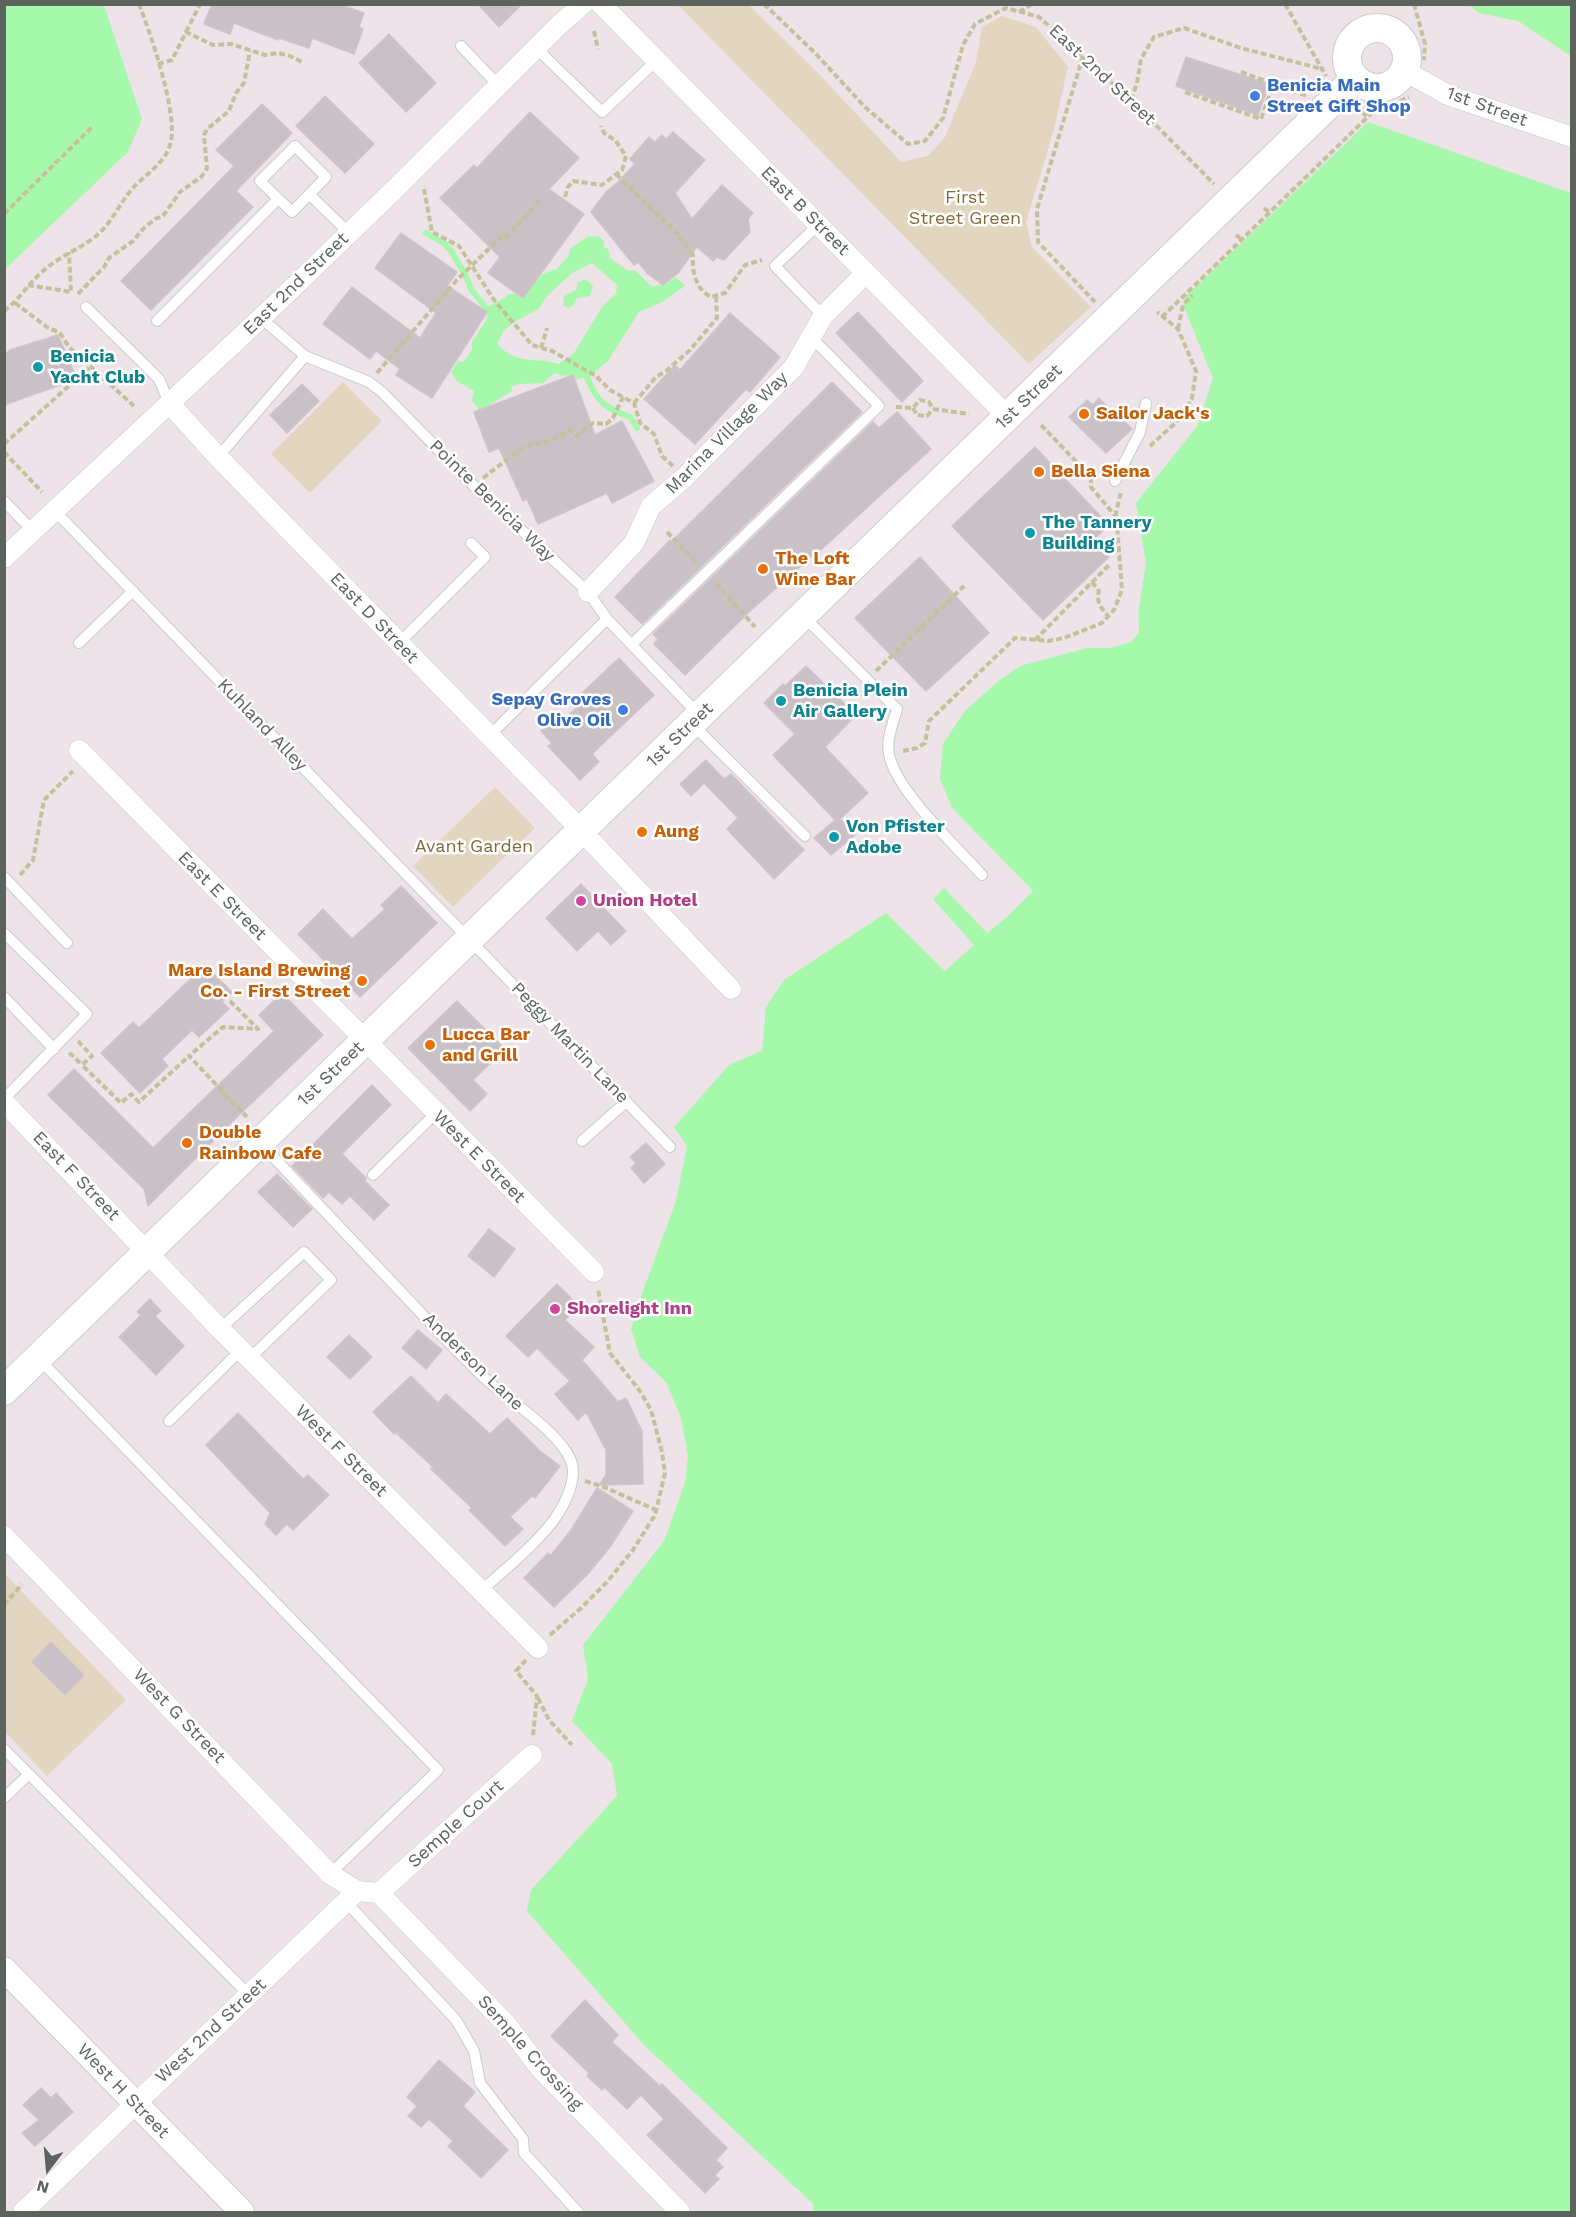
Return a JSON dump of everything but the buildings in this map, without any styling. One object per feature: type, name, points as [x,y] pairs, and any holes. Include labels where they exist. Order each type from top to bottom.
[{"type":"main road","points":[[1376,28],[1395,33],[1407,50],[1413,76],[1383,88],[1349,85],[1347,51],[1351,42],[1358,34],[1366,30],[1376,28]]},
{"type":"main road","name":"1st Street","points":[[4,1391],[1349,85]]},
{"type":"street","name":"East 2nd Street","points":[[4,558],[261,318],[583,4]]},
{"type":"street","name":"East B Street","points":[[601,4],[1008,417]]},
{"type":"street","name":"1st Street","points":[[1413,76],[1448,95],[1572,137]]},
{"type":"street","name":"Marina Village Way","points":[[588,592],[634,543],[651,506],[684,478],[794,367],[823,316],[866,273]]},
{"type":"street","name":"East D Street","points":[[169,403],[218,457],[731,989]]},
{"type":"street","name":"East E Street","points":[[82,754],[364,1041]]},
{"type":"street","name":"West E Street","points":[[364,1041],[594,1272]]},
{"type":"street","name":"East F Street","points":[[4,1100],[147,1252]]},
{"type":"street","name":"West F Street","points":[[147,1252],[220,1329],[538,1648]]},
{"type":"street","name":"West G Street","points":[[4,1536],[352,1897]]},
{"type":"street","name":"Semple Court","points":[[379,1893],[532,1755]]},
{"type":"street","points":[[352,1897],[379,1893]]},
{"type":"street","name":"Semple Crossing","points":[[379,1893],[507,2025],[539,2067],[681,2212]]},
{"type":"street","name":"West 2nd Street","points":[[23,2212],[352,1897]]},
{"type":"street","name":"West H Street","points":[[4,1969],[242,2212]]},
{"type":"lane","points":[[461,46],[498,86]]},
{"type":"lane","points":[[536,48],[602,112],[656,61]]},
{"type":"lane","points":[[295,146],[326,177],[310,195],[292,212],[260,181],[295,146]]},
{"type":"lane","points":[[310,195],[349,233]]},
{"type":"lane","points":[[157,321],[278,199]]},
{"type":"lane","points":[[818,225],[775,266],[823,316]]},
{"type":"lane","points":[[86,307],[159,379],[169,403]]},
{"type":"lane","name":"Pointe Benicia Way","points":[[261,318],[305,356],[369,382],[382,392],[473,485],[588,592],[607,619],[632,644],[696,720],[805,836]]},
{"type":"lane","points":[[632,644],[879,406],[812,338]]},
{"type":"lane","points":[[218,457],[305,356]]},
{"type":"lane","points":[[1114,481],[1140,432],[1146,403]]},
{"type":"lane","points":[[4,501],[33,531]]},
{"type":"lane","name":"Kuhland Alley","points":[[54,510],[470,939]]},
{"type":"lane","points":[[399,643],[485,557],[471,543]]},
{"type":"lane","points":[[79,643],[133,591]]},
{"type":"lane","points":[[803,616],[897,709],[889,735],[889,754],[894,771],[912,797],[982,875]]},
{"type":"lane","points":[[489,736],[607,619]]},
{"type":"lane","points":[[8,880],[67,943]]},
{"type":"lane","points":[[4,933],[87,1014],[4,1100]]},
{"type":"lane","name":"Peggy Martin Lane","points":[[470,939],[670,1147]]},
{"type":"lane","points":[[4,997],[54,1049]]},
{"type":"lane","points":[[582,1141],[626,1102]]},
{"type":"lane","points":[[373,1175],[436,1113]]},
{"type":"lane","name":"Anderson Lane","points":[[260,1143],[456,1350],[488,1381],[547,1430],[572,1462],[572,1478],[565,1501],[556,1517],[481,1591]]},
{"type":"lane","points":[[170,1421],[331,1280],[304,1252],[220,1329]]},
{"type":"lane","points":[[38,1358],[438,1770],[330,1874]]},
{"type":"lane","points":[[4,1749],[249,1995]]},
{"type":"lane","points":[[4,1798],[29,1774]]},
{"type":"lane","points":[[352,1897],[456,2020],[474,2051],[480,2083],[523,2139],[524,2153],[578,2212]]},
{"type":"path","points":[[5,311],[15,303],[28,285],[57,260],[100,233],[130,192],[158,166],[171,142],[171,113],[166,88],[139,4]]},
{"type":"path","points":[[158,64],[172,60],[200,4]]},
{"type":"path","points":[[764,4],[814,52],[865,107],[908,144],[925,141],[943,118],[963,45],[975,24],[1006,8],[1020,12],[1032,4]]},
{"type":"path","points":[[1286,4],[1326,75],[1349,85]]},
{"type":"path","points":[[1162,317],[1377,108],[1391,106],[1413,76],[1425,44],[1414,4]]},
{"type":"path","name":"East 2nd Street","points":[[1020,12],[1039,17],[1083,56],[1131,100],[1229,200]]},
{"type":"path","points":[[1131,100],[1137,83],[1141,59],[1154,37],[1184,28],[1241,48],[1322,69]]},
{"type":"path","points":[[594,31],[598,49]]},
{"type":"path","points":[[186,32],[213,45],[231,44],[265,55],[278,53],[304,63]]},
{"type":"path","points":[[76,297],[104,267],[109,258],[133,241],[155,219],[163,216],[180,192],[202,176],[207,168],[204,135],[229,111],[236,93],[244,83],[250,51]]},
{"type":"path","points":[[1083,56],[1037,209],[1038,242],[1098,304]]},
{"type":"path","points":[[1241,72],[1313,98]]},
{"type":"path","points":[[1185,92],[1261,118],[1274,83]]},
{"type":"path","points":[[1362,112],[1368,117]]},
{"type":"path","points":[[565,197],[573,181],[602,185],[622,170],[626,156],[615,140],[604,133],[599,120]]},
{"type":"path","points":[[4,214],[93,126]]},
{"type":"path","points":[[616,174],[677,233],[693,255],[692,270],[703,292],[711,297],[725,293],[745,265],[762,260]]},
{"type":"path","points":[[424,189],[432,232],[459,246],[494,300],[532,345],[562,357],[596,376],[610,390],[634,403],[640,423],[654,434],[659,449]]},
{"type":"path","points":[[369,382],[461,276],[503,235],[507,237],[539,201]]},
{"type":"path","points":[[1264,208],[1269,212]]},
{"type":"path","points":[[1236,235],[1241,239]]},
{"type":"path","points":[[28,285],[72,292],[69,252]]},
{"type":"path","points":[[634,403],[656,376],[690,350],[717,318],[717,295]]},
{"type":"path","points":[[1178,329],[1183,305],[1192,296]]},
{"type":"path","points":[[15,303],[47,327],[60,333],[69,347],[134,405]]},
{"type":"path","points":[[1144,451],[1182,417],[1191,398],[1196,372],[1178,329],[1157,312]]},
{"type":"path","points":[[541,348],[548,328]]},
{"type":"path","points":[[4,444],[90,367]]},
{"type":"path","points":[[473,485],[531,444],[550,441],[570,430],[576,435],[593,423],[606,424],[613,417],[623,397]]},
{"type":"path","points":[[913,408],[920,400],[929,402],[933,409]]},
{"type":"path","points":[[896,407],[913,408]]},
{"type":"path","points":[[913,408],[917,415],[927,416],[933,409]]},
{"type":"path","points":[[933,409],[969,414]]},
{"type":"path","points":[[1041,425],[1091,477],[1091,487],[1117,518]]},
{"type":"path","points":[[4,452],[42,492]]},
{"type":"path","points":[[889,754],[917,748],[925,743],[929,721],[1015,638],[1048,641],[1064,638],[1102,623],[1114,610],[1122,590],[1117,518],[1122,491]]},
{"type":"path","points":[[667,532],[698,565]]},
{"type":"path","points":[[1035,640],[1109,565]]},
{"type":"path","points":[[714,582],[755,627]]},
{"type":"path","points":[[1092,582],[1099,591],[1097,597],[1099,606],[1108,616]]},
{"type":"path","points":[[867,680],[964,586]]},
{"type":"path","points":[[8,880],[33,860],[44,800],[82,754]]},
{"type":"path","points":[[63,1061],[71,1054],[121,1103],[131,1094],[139,1102],[223,1027],[258,1029],[231,1001]]},
{"type":"path","points":[[78,1041],[92,1056],[82,1065]]},
{"type":"path","points":[[189,1056],[247,1117]]},
{"type":"path","points":[[572,1745],[549,1720],[537,1696],[516,1671],[555,1629],[580,1609],[607,1582],[633,1550],[656,1510],[665,1473],[651,1410],[640,1391],[610,1353],[594,1272]]},
{"type":"path","points":[[583,1481],[604,1487],[656,1510]]},
{"type":"path","points":[[5,1604],[22,1584]]},
{"type":"path","points":[[532,1755],[537,1696]]},
{"type":"green space","name":"First Street Green","points":[[678,5],[749,5],[822,77],[901,162],[928,156],[945,137],[976,62],[982,27],[1002,16],[1036,27],[1068,67],[1053,133],[1026,222],[1032,247],[1091,307],[1029,364]]},
{"type":"green space","points":[[343,382],[382,421],[310,493],[271,454]]},
{"type":"green space","name":"Avant Garden","points":[[495,787],[535,828],[453,907],[413,866]]},
{"type":"green space","points":[[4,1573],[126,1700],[47,1776],[5,1732]]},
{"type":"shaded area","points":[[5,4],[104,5],[142,119],[128,152],[5,269]]},
{"type":"shaded area","points":[[1469,5],[1571,5],[1571,56],[1518,21],[1479,13]]},
{"type":"shaded area","points":[[1368,122],[1571,193],[1571,2212],[814,2212],[813,2204],[645,2046],[527,1911],[531,1890],[617,1796],[612,1764],[572,1721],[588,1679],[583,1645],[664,1541],[685,1483],[688,1456],[681,1418],[666,1382],[640,1357],[631,1329],[676,1201],[687,1146],[674,1127],[729,1065],[762,1051],[766,1007],[784,980],[886,913],[945,971],[974,945],[933,899],[944,888],[987,933],[1033,891],[952,808],[940,779],[943,744],[964,712],[997,682],[1020,666],[1087,648],[1111,648],[1131,642],[1139,633],[1138,614],[1146,563],[1136,503],[1198,425],[1213,378],[1183,305],[1185,297]]},
{"type":"shaded area","points":[[598,236],[604,241],[604,247],[608,249],[610,258],[627,270],[636,271],[652,287],[667,283],[676,277],[685,286],[662,302],[639,312],[608,361],[589,377],[571,380],[567,375],[555,373],[543,383],[520,384],[511,387],[512,391],[480,411],[472,401],[474,391],[457,381],[451,372],[458,361],[463,362],[472,350],[472,342],[488,317],[484,310],[509,294],[518,294],[527,282],[556,270],[569,255],[570,249],[587,237]],"holes":[[[592,263],[617,285],[616,294],[602,307],[574,353],[559,364],[519,358],[509,354],[497,344],[504,330],[538,309],[548,295],[572,273]]]},
{"type":"shaded area","points":[[585,279],[593,286],[590,296],[577,298],[574,305],[568,308],[563,305],[564,296],[577,289],[577,283]]},
{"type":"waterway","points":[[426,233],[445,244],[451,251],[471,289],[486,308]]},
{"type":"waterway","points":[[587,377],[598,398],[608,407],[630,417],[637,428]]},
{"type":"place","name":"Benicia Main Street Gift Shop","points":[[1255,96]]},
{"type":"place","name":"Benicia Yacht Club","points":[[38,367]]},
{"type":"place","name":"Sailor Jack's","points":[[1084,414]]},
{"type":"place","name":"Bella Siena","points":[[1039,472]]},
{"type":"place","name":"The Tannery Building","points":[[1030,533]]},
{"type":"place","name":"The Loft Wine Bar","points":[[763,569]]},
{"type":"place","name":"Benicia Plein Air Gallery","points":[[781,701]]},
{"type":"place","name":"Sepay Groves Olive Oil","points":[[623,710]]},
{"type":"place","name":"Aung","points":[[642,832]]},
{"type":"place","name":"Von Pfister Adobe","points":[[834,837]]},
{"type":"place","name":"Union Hotel","points":[[581,901]]},
{"type":"place","name":"Mare Island Brewing Co. - First Street","points":[[362,981]]},
{"type":"place","name":"Lucca Bar and Grill","points":[[430,1045]]},
{"type":"place","name":"Double Rainbow Cafe","points":[[187,1143]]},
{"type":"place","name":"Shorelight Inn","points":[[555,1309]]}]
